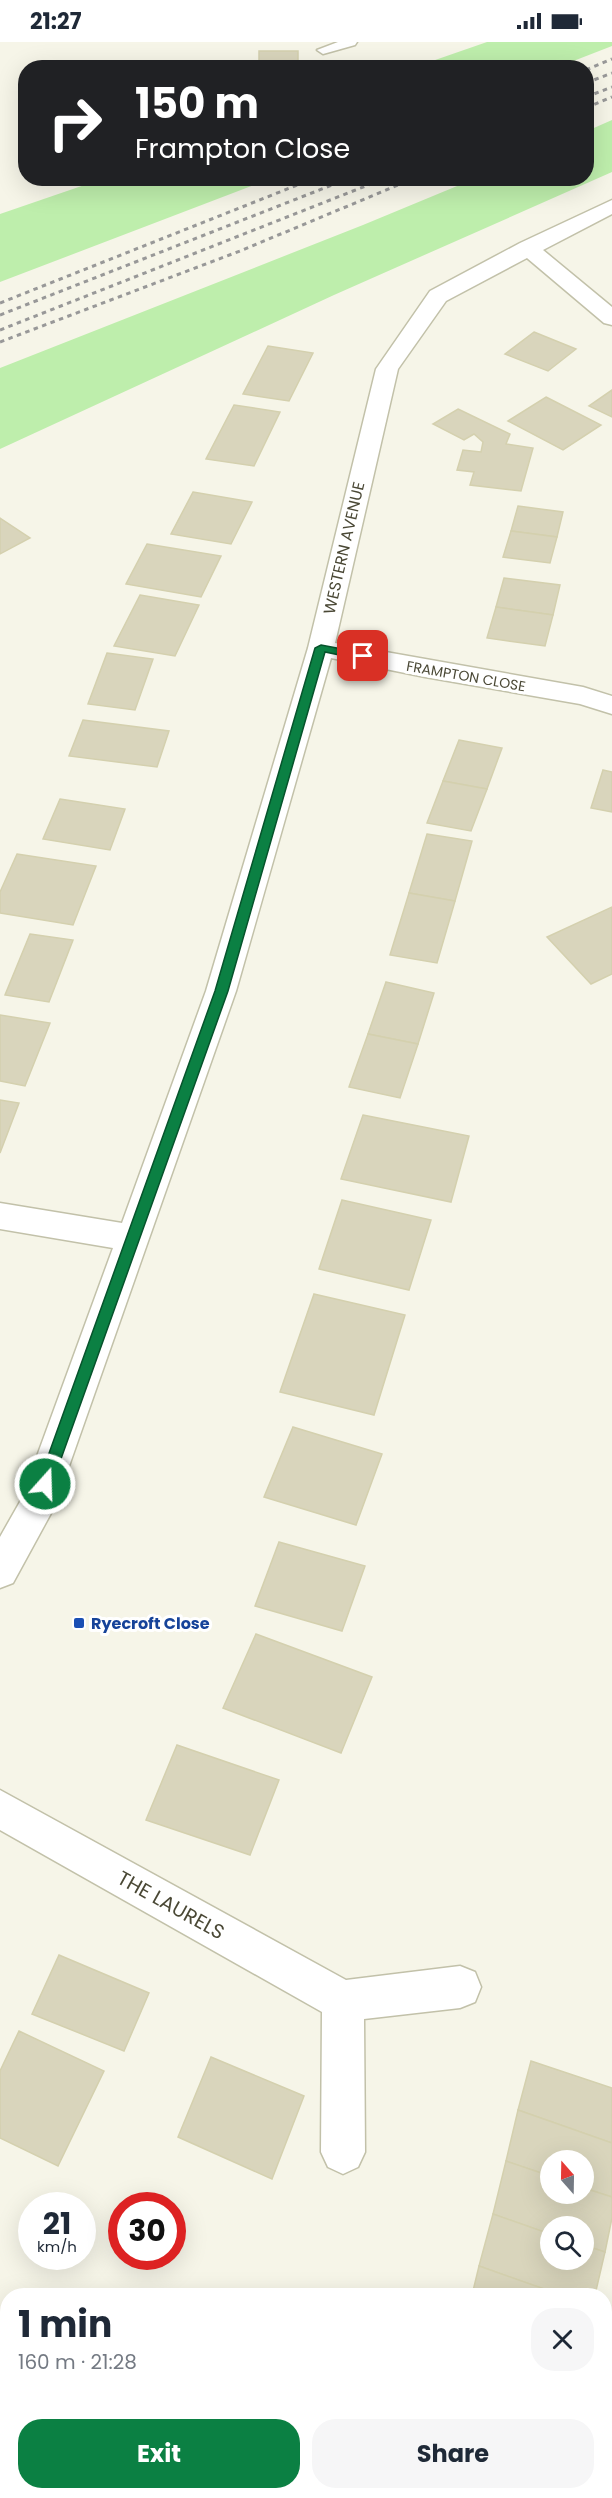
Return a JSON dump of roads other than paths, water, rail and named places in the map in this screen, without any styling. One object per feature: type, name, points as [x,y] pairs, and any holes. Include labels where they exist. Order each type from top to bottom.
[{"type":"street","name":"WESTERN AVENUE","points":[[0,1571],[37,1506],[221,991],[321,648],[387,369],[438,296],[612,206]]},
{"type":"street","points":[[528,248],[612,318]]},
{"type":"street","name":"FRAMPTON CLOSE","points":[[321,648],[425,669],[583,696],[612,705]]},
{"type":"street","points":[[0,1216],[132,1238]]},
{"type":"street","name":"THE LAURELS","points":[[0,1809],[342,2001]]},
{"type":"street","points":[[344,2152],[342,2001],[460,1987]]},
{"type":"lane","points":[[323,50],[351,42]]},
{"type":"railway","points":[[594,67],[612,59]]},
{"type":"railway","points":[[594,80],[612,73]]},
{"type":"railway","points":[[594,94],[612,87]]},
{"type":"railway","points":[[594,105],[612,97]]},
{"type":"railway","points":[[0,303],[295,186]]},
{"type":"railway","points":[[0,315],[330,186]]},
{"type":"railway","points":[[0,330],[366,186]]},
{"type":"railway","points":[[0,342],[240,251],[396,186]]},
{"type":"place","name":"Ryecroft Close","points":[[79,1623]]}]
